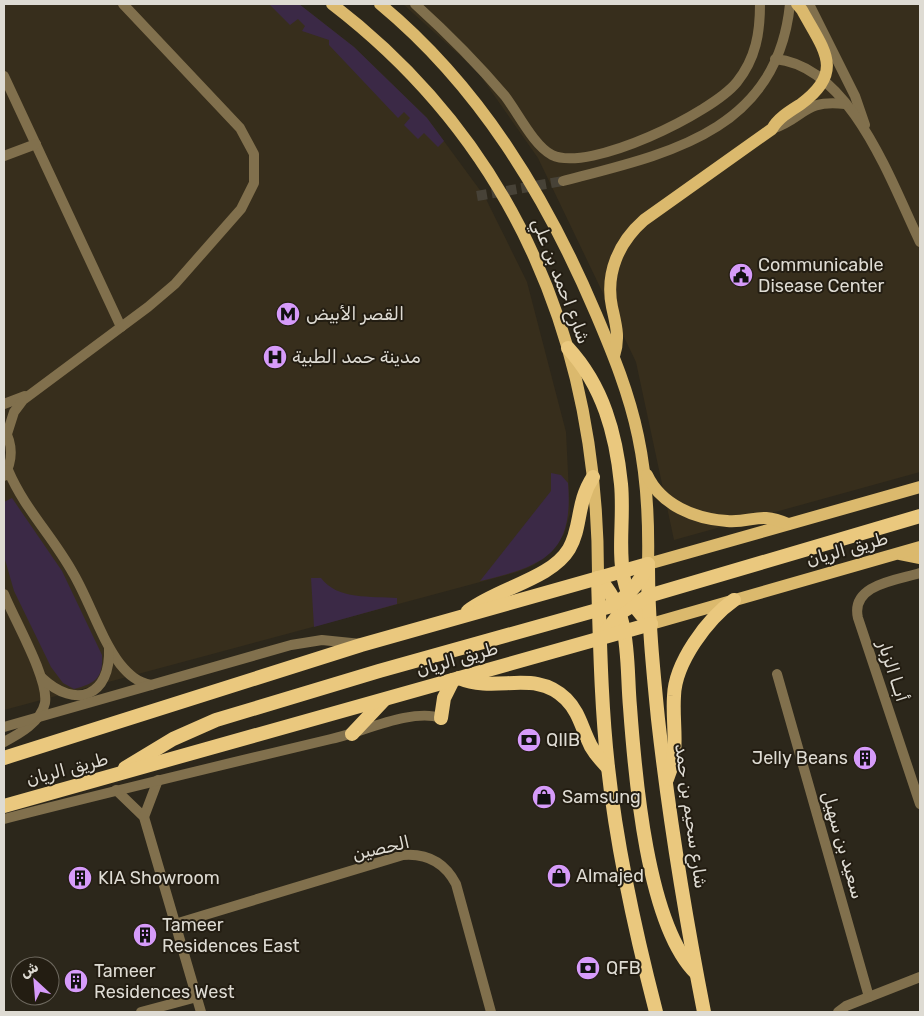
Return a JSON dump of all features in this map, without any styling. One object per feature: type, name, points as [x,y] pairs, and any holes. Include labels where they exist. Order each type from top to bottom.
[{"type":"highway","points":[[568,348],[594,383],[611,428],[621,484],[624,632],[634,757],[654,880],[671,936],[684,959],[696,974]]},
{"type":"highway","points":[[461,617],[490,597],[547,571],[560,561],[574,539],[580,504],[593,477]]},
{"type":"highway","points":[[114,775],[173,739],[216,720],[379,671],[624,603],[920,516]]},
{"type":"highway","points":[[648,564],[636,586],[600,639],[602,712],[608,768],[625,881],[656,1012]]},
{"type":"highway","name":"طريق الريان","points":[[4,758],[362,645],[648,564]]},
{"type":"highway","name":"شارع احمد بن علي","points":[[648,564],[648,596],[651,624]]},
{"type":"highway","points":[[598,578],[624,603],[651,624]]},
{"type":"highway","name":"شارع احمد بن علي","points":[[598,578],[600,639]]},
{"type":"highway","points":[[666,782],[675,749],[673,698],[678,675],[708,623],[734,600]]},
{"type":"highway","name":"طريق الريان","points":[[4,806],[651,624]]},
{"type":"highway","name":"شارع سحيم بن حمد","points":[[651,624],[656,698],[666,782],[696,974],[704,1012]]},
{"type":"highway","points":[[441,718],[444,698],[456,679],[486,685],[523,682],[552,689],[571,704],[581,720],[593,749],[608,768]]},
{"type":"highway","points":[[352,734],[386,698]]},
{"type":"main road","name":"شارع احمد بن علي","points":[[332,4],[380,43],[416,78],[438,103],[480,158],[508,203],[532,251],[568,348],[584,414],[593,477],[598,578]]},
{"type":"main road","name":"شارع احمد بن علي","points":[[380,4],[460,83],[509,148],[534,188],[569,254],[614,356],[632,409],[644,465],[648,564]]},
{"type":"main road","points":[[614,356],[618,337],[610,282],[616,258],[627,237],[644,220],[772,129],[778,120],[813,94],[824,80],[828,68],[827,58],[797,4]]},
{"type":"main road","points":[[644,465],[655,490],[668,502],[684,511],[728,521],[761,517],[788,524]]},
{"type":"main road","name":"طريق الريان","points":[[648,564],[920,487]]},
{"type":"main road","name":"طريق الريان","points":[[651,624],[920,547]]},
{"type":"main road","points":[[897,554],[920,558]]},
{"type":"street","points":[[123,4],[240,128],[254,154],[255,173],[246,202],[230,224],[175,284],[121,327],[29,395],[14,412],[5,431],[11,452],[6,474],[22,501],[55,543],[73,572],[109,647],[132,677],[152,685]]},
{"type":"street","points":[[415,4],[488,77],[518,113],[540,146],[552,154],[566,158],[598,153],[654,134],[672,127],[721,99],[738,80],[752,57],[760,30],[760,4]]},
{"type":"street","points":[[563,181],[642,160],[708,133],[732,117],[753,96],[775,59],[786,30],[790,4]]},
{"type":"street","points":[[809,4],[854,96],[866,130],[920,242]]},
{"type":"street","points":[[775,59],[801,65],[824,80],[866,130]]},
{"type":"street","points":[[4,76],[121,327]]},
{"type":"street","points":[[772,129],[784,124],[815,104],[826,102],[845,104]]},
{"type":"street","points":[[4,156],[36,144]]},
{"type":"street","points":[[4,163],[21,151]]},
{"type":"street","points":[[4,404],[29,395]]},
{"type":"street","name":"أبــا الزبار","points":[[920,573],[871,588],[863,595],[858,604],[858,618],[920,804]]},
{"type":"street","points":[[4,594],[42,678],[45,702],[38,717],[22,733],[4,742]]},
{"type":"street","name":"طريق الريان","points":[[4,727],[306,642],[338,640],[362,645]]},
{"type":"street","points":[[42,678],[52,688],[67,695],[76,696],[90,693],[104,680],[109,668],[109,647]]},
{"type":"street","name":"سعيد بن سهيل","points":[[777,674],[869,997]]},
{"type":"street","name":"طريق الريان","points":[[4,819],[116,790],[352,734],[412,716],[427,715],[441,718]]},
{"type":"street","points":[[144,817],[158,780]]},
{"type":"street","points":[[116,790],[144,817],[201,1012]]},
{"type":"street","name":"الحصين","points":[[175,924],[403,856],[422,855],[431,858],[446,868],[456,884],[491,1012]]},
{"type":"street","points":[[838,1012],[846,1006],[920,977]]},
{"type":"street","points":[[141,1012],[196,997]]},
{"type":"shaded area","name":"مدينة حمد الطبية","points":[[4,4],[299,4],[354,47],[427,118],[485,197],[527,282],[566,432],[570,513],[564,534],[551,552],[534,565],[517,572],[4,710]]},
{"type":"shaded area","points":[[269,4],[299,4],[354,47],[427,118],[444,141],[438,147],[424,133],[418,139],[404,125],[410,118],[404,112],[398,118],[329,45],[329,40],[302,31],[305,26],[298,19],[290,25]]},
{"type":"shaded area","points":[[403,4],[920,4],[920,472],[674,540],[636,362],[538,158],[477,71]]},
{"type":"shaded area","points":[[551,473],[561,475],[568,483],[569,507],[566,527],[559,542],[550,553],[537,562],[521,569],[480,581],[551,491]]},
{"type":"shaded area","points":[[12,498],[62,571],[102,655],[101,669],[93,682],[74,689],[63,683],[51,667],[14,591],[4,556],[4,502]]},
{"type":"shaded area","points":[[311,578],[321,578],[336,590],[356,596],[397,598],[397,604],[314,627]]},
{"type":"tunnel","points":[[477,196],[563,181]]},
{"type":"place","name":"Communicable Disease Center","points":[[741,275]]},
{"type":"place","name":"القصر الأبيض","points":[[288,314]]},
{"type":"place","name":"مدينة حمد الطبية","points":[[275,357]]},
{"type":"place","name":"QIIB","points":[[529,740]]},
{"type":"place","name":"Jelly Beans","points":[[865,758]]},
{"type":"place","name":"Samsung","points":[[544,797]]},
{"type":"place","name":"Almajed","points":[[559,876]]},
{"type":"place","name":"KIA Showroom","points":[[80,878]]},
{"type":"place","name":"Tameer Residences East","points":[[145,935]]},
{"type":"place","name":"QFB","points":[[588,968]]},
{"type":"place","name":"Tameer Residences West","points":[[76,981]]}]
